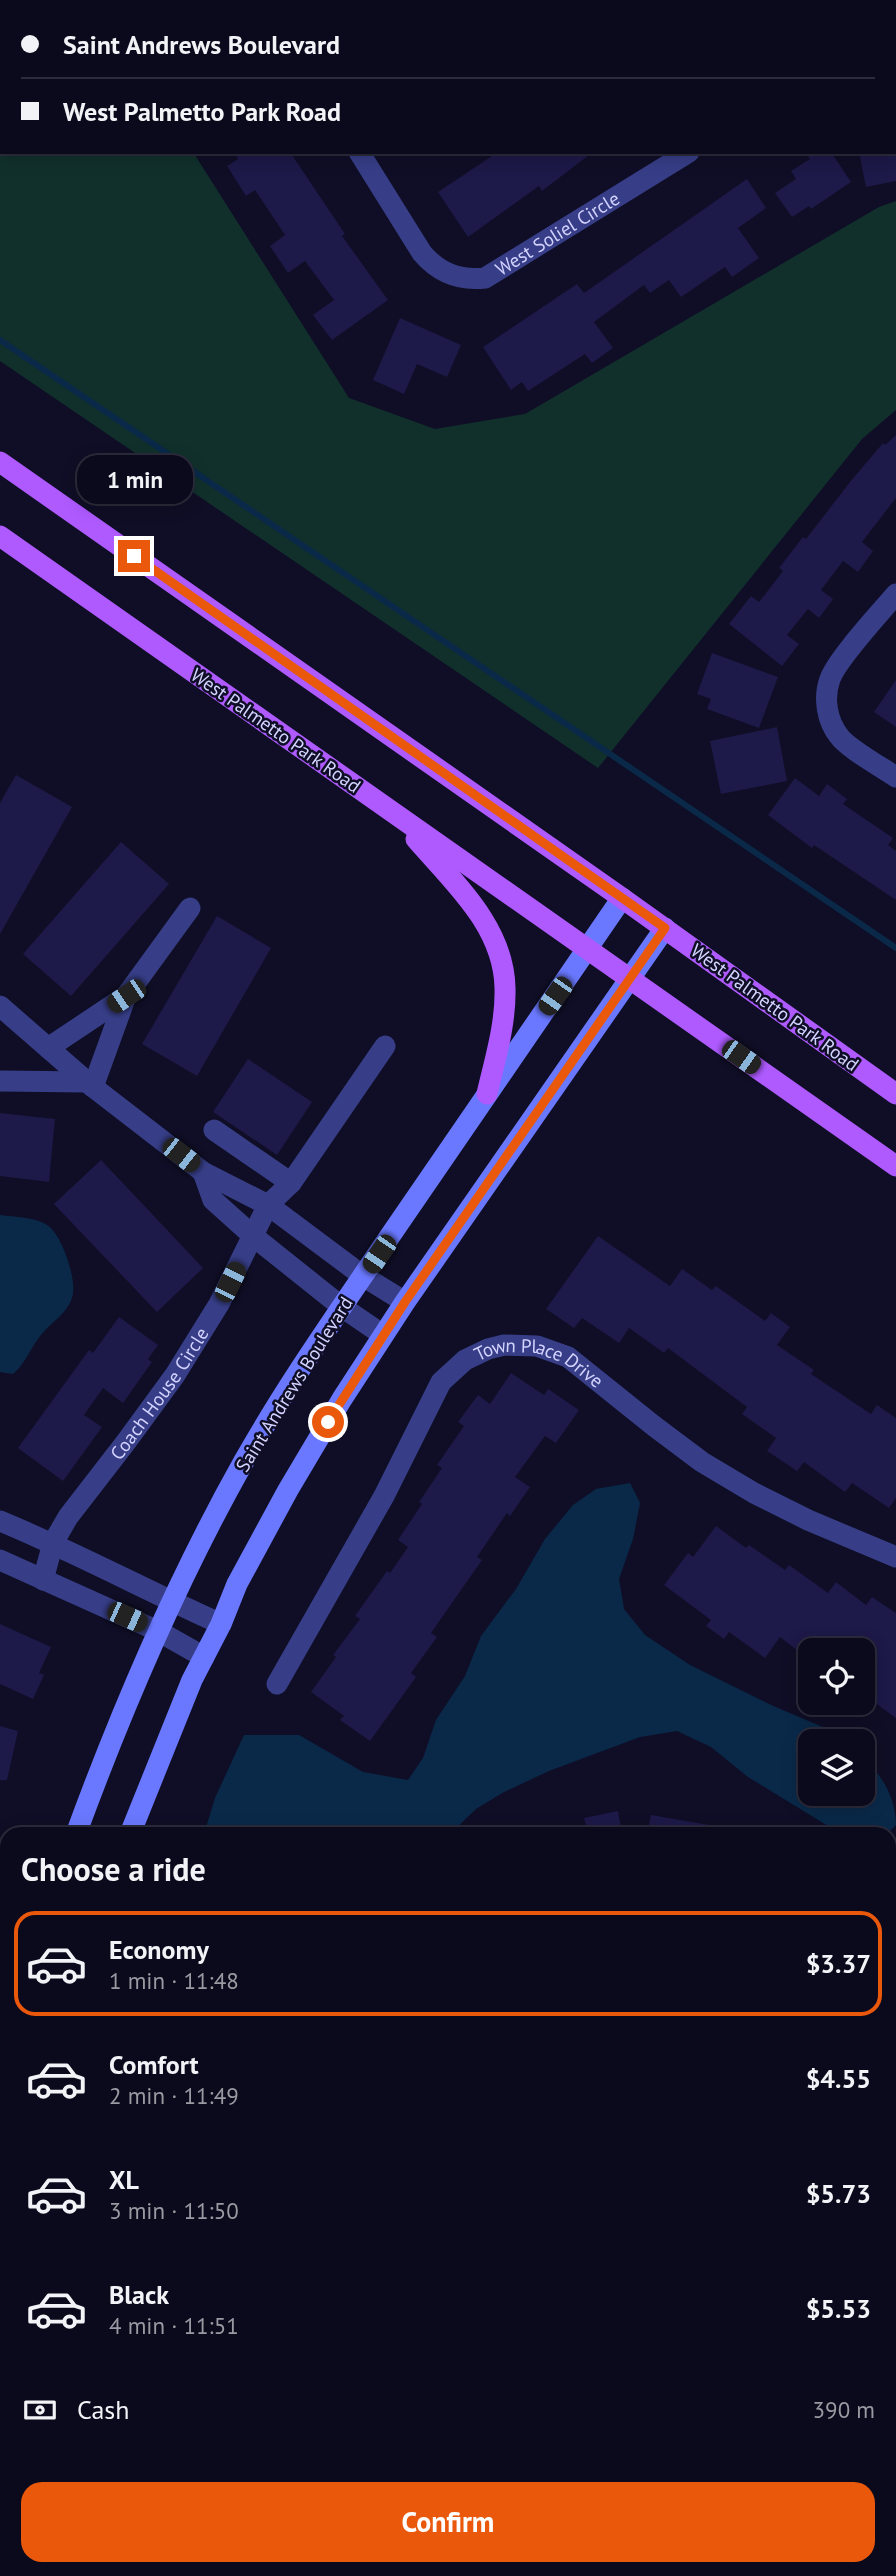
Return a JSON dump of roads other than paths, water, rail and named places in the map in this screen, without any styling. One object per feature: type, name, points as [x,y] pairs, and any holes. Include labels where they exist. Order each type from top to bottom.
[{"type":"main road","name":"West Palmetto Park Road","points":[[0,462],[665,928],[896,1094]]},
{"type":"main road","name":"West Palmetto Park Road","points":[[0,536],[896,1166]]},
{"type":"main road","points":[[394,813],[481,914],[499,954],[505,987],[505,1008],[487,1094]]},
{"type":"street","name":"West Soliel Circle","points":[[360,154],[432,265],[445,273],[470,279],[485,278],[686,154]]},
{"type":"street","points":[[896,594],[838,665],[830,679],[827,698],[827,711],[839,737],[896,778]]},
{"type":"street","name":"Saint Andrews Boulevard","points":[[79,1827],[107,1749],[158,1631],[194,1555],[244,1461],[299,1370],[622,898]]},
{"type":"street","points":[[90,1084],[126,996],[190,908]]},
{"type":"street","points":[[133,1827],[156,1766],[237,1584],[288,1490],[405,1302],[665,928]]},
{"type":"street","points":[[48,1048],[126,996]]},
{"type":"street","points":[[0,1006],[90,1084],[203,1172],[268,1205],[363,1276],[405,1302]]},
{"type":"street","points":[[268,1205],[291,1184],[385,1046]]},
{"type":"street","points":[[0,1080],[90,1084]]},
{"type":"street","points":[[214,1130],[291,1184]]},
{"type":"street","points":[[203,1172],[213,1200],[253,1236],[342,1307],[383,1335]]},
{"type":"street","name":"Coach House Circle","points":[[43,1580],[53,1543],[68,1517],[175,1375],[219,1304],[268,1205]]},
{"type":"street","name":"Town Place Drive","points":[[276,1684],[384,1496],[442,1382],[466,1360],[488,1349],[504,1345],[537,1346],[568,1357],[654,1426],[754,1493],[808,1520],[896,1557]]},
{"type":"street","points":[[0,1521],[53,1543],[221,1624]]},
{"type":"street","points":[[0,1560],[158,1631],[204,1657]]},
{"type":"water","points":[[0,1215],[36,1220],[53,1230],[63,1248],[73,1281],[72,1298],[66,1309],[41,1335],[13,1374],[0,1372]]},
{"type":"water","points":[[630,1483],[640,1503],[633,1539],[619,1579],[624,1609],[645,1635],[690,1665],[826,1729],[798,1729],[798,1806],[875,1806],[875,1771],[891,1797],[896,1825],[830,1827],[748,1777],[711,1747],[677,1731],[640,1737],[549,1771],[504,1792],[476,1809],[457,1827],[206,1827],[215,1798],[244,1735],[299,1735],[363,1772],[408,1780],[423,1758],[436,1720],[465,1676],[481,1636],[516,1589],[545,1539],[573,1505],[596,1489]]},
{"type":"waterway","points":[[0,340],[896,948]]}]
